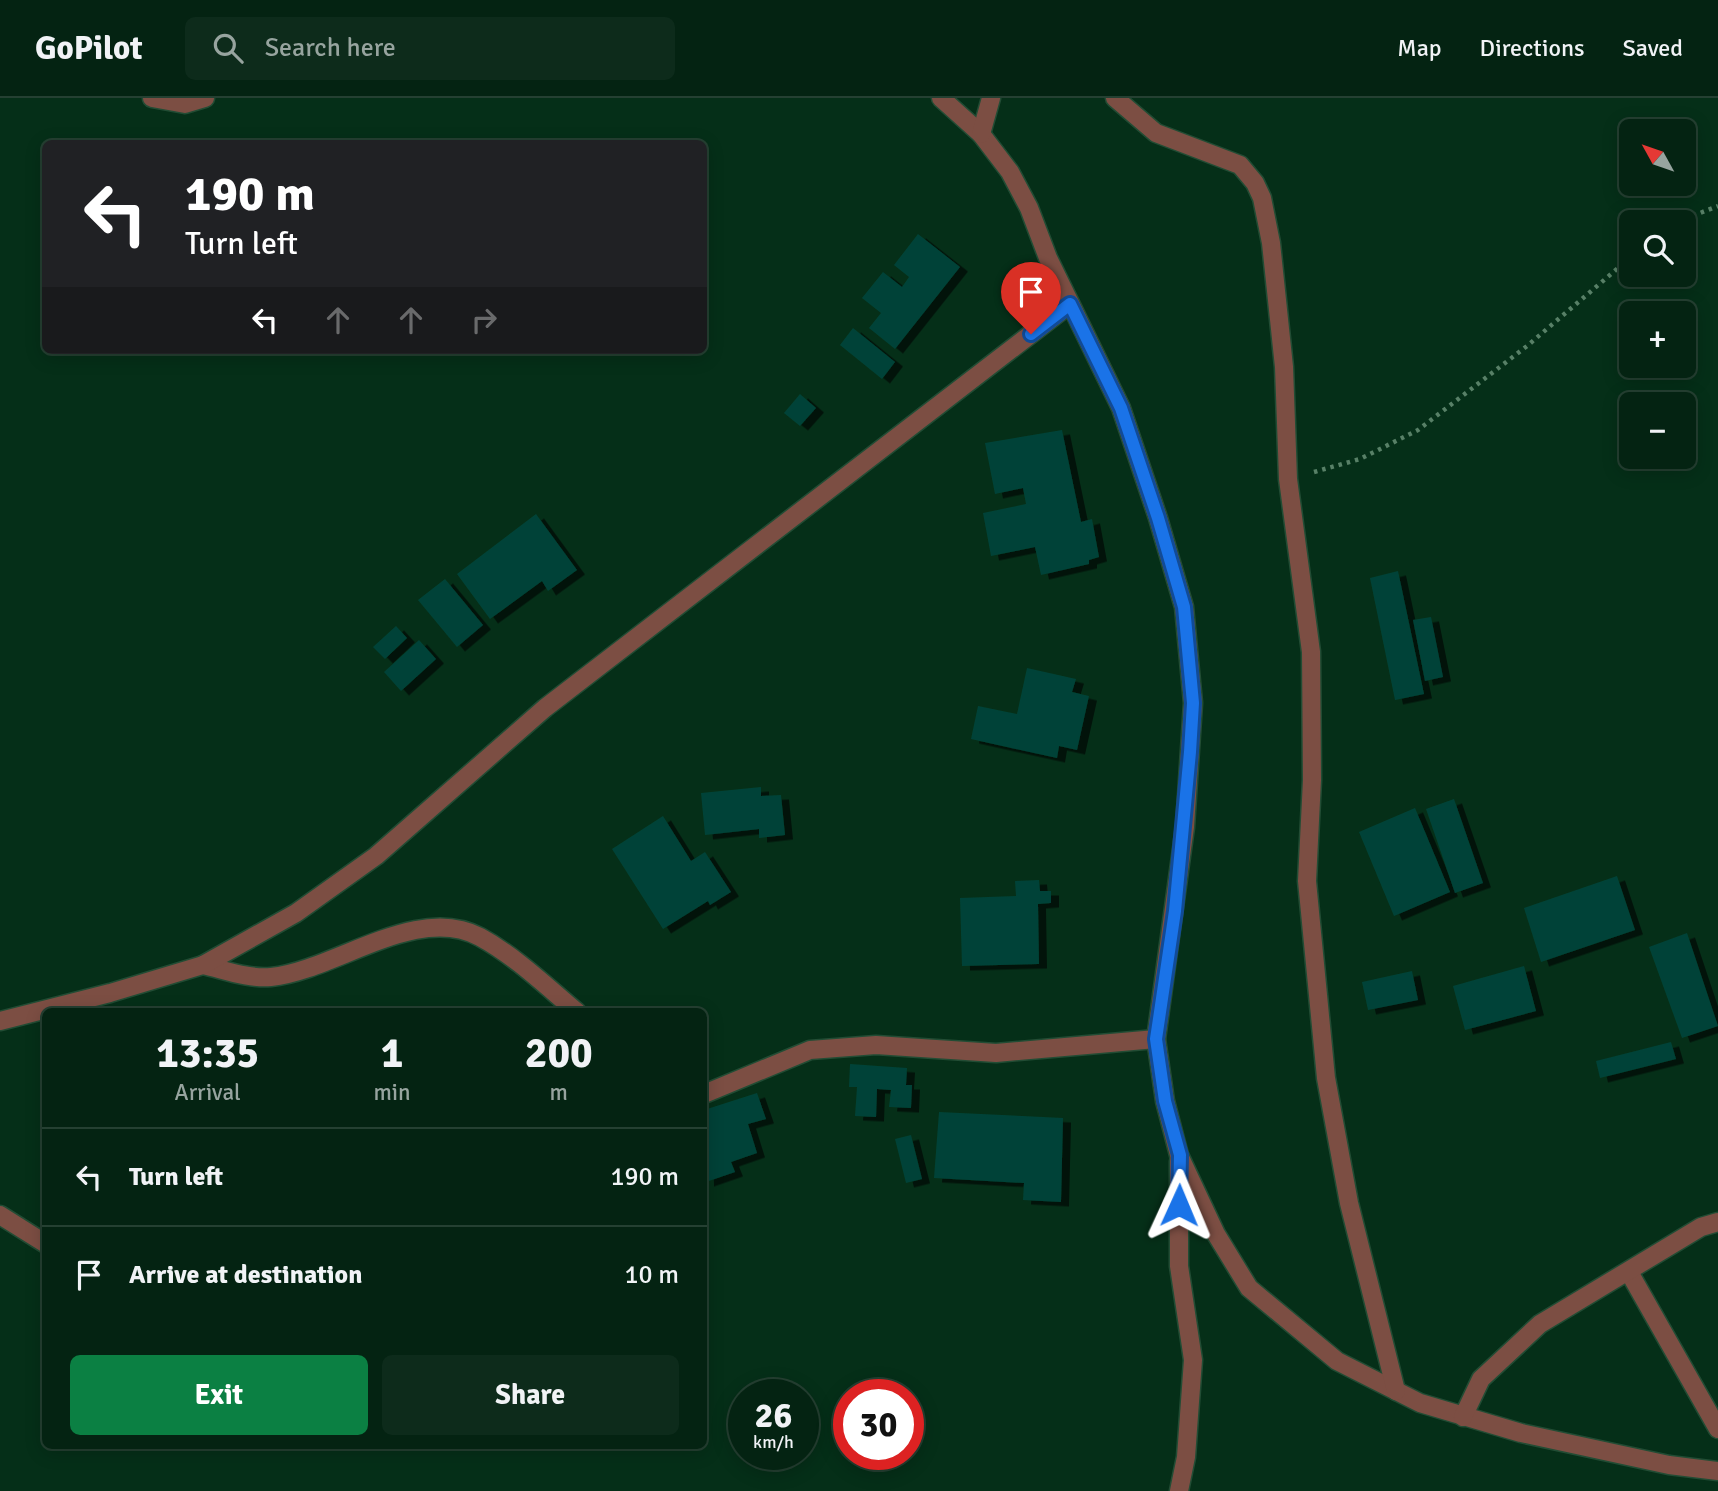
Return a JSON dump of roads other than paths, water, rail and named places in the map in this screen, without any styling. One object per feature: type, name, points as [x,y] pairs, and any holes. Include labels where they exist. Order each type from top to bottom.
[{"type":"street","points":[[152,98],[185,104],[205,98]]},
{"type":"street","points":[[941,98],[981,134],[1017,184],[1070,304],[1121,408],[1184,607],[1193,703],[1190,758],[1175,911],[1156,1039],[1165,1101],[1180,1155],[1216,1234],[1248,1288],[1337,1362],[1420,1403],[1463,1417],[1669,1465],[1718,1471]]},
{"type":"street","points":[[981,134],[991,98]]},
{"type":"street","points":[[1115,98],[1156,133],[1240,165],[1255,183],[1262,198],[1271,243],[1284,367],[1288,479],[1311,652],[1312,780],[1307,881],[1326,1078],[1349,1203],[1396,1391]]},
{"type":"street","points":[[51,1008],[203,965],[296,913],[376,856],[545,708],[1070,304]]},
{"type":"street","points":[[203,965],[257,978],[273,977],[305,970],[398,934],[430,926],[451,928],[479,936],[572,1008]]},
{"type":"street","points":[[0,1021],[42,1010]]},
{"type":"street","points":[[707,1093],[810,1050],[876,1045],[996,1053],[1156,1039]]},
{"type":"street","points":[[1179,1491],[1186,1457],[1192,1360],[1179,1266],[1180,1155]]},
{"type":"street","points":[[0,1215],[42,1241]]},
{"type":"street","points":[[1463,1417],[1481,1380],[1539,1324],[1701,1227],[1718,1222]]},
{"type":"street","points":[[1629,1272],[1718,1429]]}]
